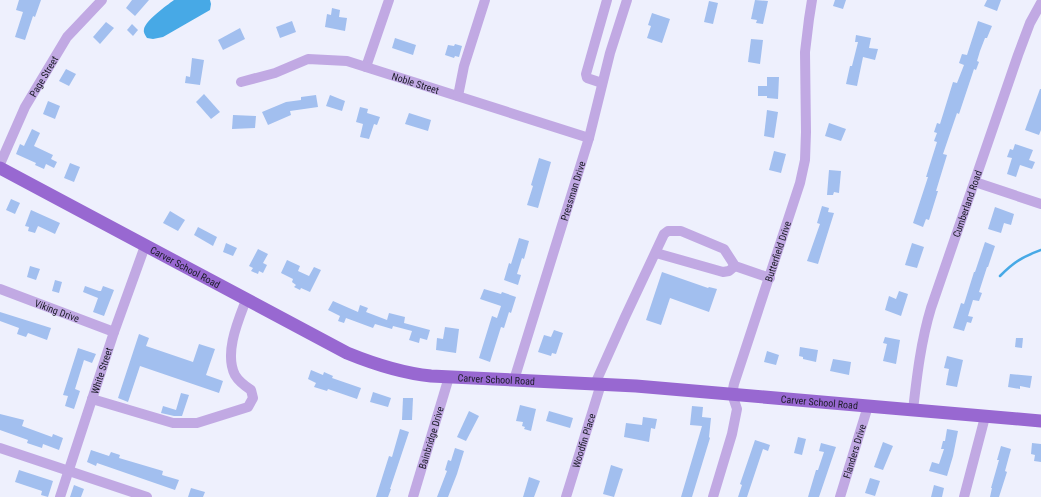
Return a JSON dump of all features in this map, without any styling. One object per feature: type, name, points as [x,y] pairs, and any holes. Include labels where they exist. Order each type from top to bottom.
[{"type":"main road","name":"Carver School Road","points":[[0,168],[347,353],[371,363],[411,374],[636,386],[1041,421]]},
{"type":"street","name":"Page Street","points":[[0,164],[25,107],[67,37],[102,0]]},
{"type":"street","points":[[366,67],[389,0]]},
{"type":"street","points":[[458,96],[464,66],[485,0]]},
{"type":"street","points":[[602,83],[587,78],[586,74],[607,0]]},
{"type":"street","name":"Butterfield Drive","points":[[713,497],[732,434],[737,409],[732,394],[734,384],[770,278],[800,183],[805,160],[806,52],[812,0]]},
{"type":"street","name":"Pressman Drive","points":[[514,380],[589,138],[624,1]]},
{"type":"street","name":"Cumberland Road","points":[[914,410],[919,356],[924,331],[1018,55],[1030,23],[1040,5]]},
{"type":"street","name":"Noble Street","points":[[242,82],[275,73],[308,59],[348,61],[589,138]]},
{"type":"street","points":[[975,182],[1041,204]]},
{"type":"street","name":"Woodfin Place","points":[[566,497],[598,384],[625,316],[664,234],[668,231],[681,231],[724,249],[735,266]]},
{"type":"street","name":"White Street","points":[[60,497],[114,332],[145,246]]},
{"type":"street","points":[[656,253],[723,272],[729,271],[735,266],[770,278]]},
{"type":"street","name":"Viking Drive","points":[[0,289],[114,332]]},
{"type":"street","points":[[92,399],[173,423],[197,423],[248,407],[253,398],[251,390],[241,383],[235,375],[230,360],[236,326],[246,300]]},
{"type":"street","name":"Bainbridge Drive","points":[[413,497],[448,377]]},
{"type":"street","name":"Flanders Drive","points":[[840,497],[868,406]]},
{"type":"street","points":[[964,497],[985,417]]},
{"type":"street","points":[[0,448],[147,497]]},
{"type":"water","points":[[174,0],[210,0],[210,10],[163,37],[153,39],[147,38],[144,29],[148,22]]},
{"type":"building","points":[[19,0],[41,0],[35,17],[33,16],[25,40],[15,37],[23,12],[16,10]]},
{"type":"building","points":[[132,0],[149,0],[135,16],[126,8]]},
{"type":"building","points":[[755,0],[768,1],[763,24],[756,23],[757,20],[751,19]]},
{"type":"building","points":[[835,0],[846,0],[843,9],[833,6]]},
{"type":"building","points":[[987,0],[1001,0],[997,11],[984,6]]},
{"type":"building","points":[[709,1],[718,3],[713,24],[704,22]]},
{"type":"building","points":[[332,8],[340,10],[339,17],[347,18],[345,31],[325,27],[327,14],[331,15]]},
{"type":"building","points":[[652,13],[670,19],[662,43],[647,38],[651,26],[648,25]]},
{"type":"building","points":[[292,21],[296,32],[280,38],[276,27]]},
{"type":"building","points":[[978,21],[992,26],[980,51],[977,61],[979,62],[976,70],[974,69],[959,114],[957,113],[943,154],[947,155],[936,191],[938,191],[929,220],[926,219],[923,227],[913,223],[928,177],[926,177],[937,142],[934,141],[937,133],[934,132],[937,123],[940,124],[953,82],[957,83],[964,65],[959,63],[962,54],[967,55]]},
{"type":"building","points":[[106,22],[114,28],[100,44],[93,37]]},
{"type":"building","points":[[132,24],[138,30],[133,36],[127,30]]},
{"type":"building","points":[[240,28],[245,39],[223,50],[218,40]]},
{"type":"building","points":[[856,35],[871,38],[869,48],[878,49],[875,60],[863,57],[857,86],[846,84],[858,42],[855,42]]},
{"type":"building","points":[[395,38],[416,45],[413,55],[392,48]]},
{"type":"building","points":[[751,39],[763,40],[760,64],[748,62]]},
{"type":"building","points":[[455,44],[462,46],[459,57],[455,56],[454,58],[445,55],[448,45],[454,46]]},
{"type":"building","points":[[192,58],[204,60],[200,85],[185,83],[186,76],[190,77]]},
{"type":"building","points":[[66,69],[76,74],[69,86],[59,81]]},
{"type":"building","points":[[767,77],[779,77],[778,99],[767,98],[767,96],[758,96],[758,86],[767,86]]},
{"type":"building","points":[[1040,89],[1041,130],[1039,135],[1025,130]]},
{"type":"building","points":[[204,94],[220,112],[211,119],[196,102]]},
{"type":"building","points":[[316,95],[318,107],[290,111],[291,115],[268,125],[262,112],[286,102],[301,100],[301,97]]},
{"type":"building","points":[[330,95],[345,101],[342,111],[326,106]]},
{"type":"building","points":[[48,101],[60,106],[55,119],[43,114]]},
{"type":"building","points":[[360,107],[368,109],[367,113],[380,117],[377,125],[374,124],[369,139],[360,137],[363,124],[356,122]]},
{"type":"building","points":[[767,110],[778,112],[774,138],[764,136]]},
{"type":"building","points":[[409,113],[431,120],[428,131],[405,124]]},
{"type":"building","points":[[233,115],[256,116],[255,128],[232,129]]},
{"type":"building","points":[[829,123],[846,129],[841,141],[825,136]]},
{"type":"building","points":[[32,129],[40,133],[34,146],[53,155],[51,159],[57,162],[54,168],[46,164],[44,169],[35,165],[36,163],[16,154],[20,144],[24,146]]},
{"type":"building","points":[[1015,144],[1033,150],[1029,160],[1035,162],[1032,169],[1020,165],[1016,177],[1007,174],[1012,158],[1007,157],[1010,149],[1013,150]]},
{"type":"building","points":[[774,151],[786,154],[781,173],[769,170]]},
{"type":"building","points":[[539,158],[551,162],[538,208],[527,205]]},
{"type":"building","points":[[70,163],[80,167],[74,182],[64,178]]},
{"type":"building","points":[[829,170],[841,171],[839,193],[834,192],[833,195],[827,195]]},
{"type":"building","points":[[11,199],[20,203],[15,214],[6,210]]},
{"type":"building","points":[[822,206],[829,208],[828,212],[834,213],[818,264],[807,261],[820,224],[817,223]]},
{"type":"building","points":[[995,207],[1014,214],[1011,225],[1004,223],[1001,233],[988,229]]},
{"type":"building","points":[[31,210],[60,223],[55,234],[38,226],[35,233],[28,231],[29,227],[25,226]]},
{"type":"building","points":[[170,211],[185,220],[178,231],[163,223]]},
{"type":"building","points":[[198,227],[217,237],[213,246],[194,235]]},
{"type":"building","points":[[519,238],[529,241],[524,259],[522,258],[517,274],[521,275],[518,285],[504,280],[509,263],[511,264]]},
{"type":"building","points":[[985,242],[995,246],[979,292],[982,293],[979,301],[973,300],[968,316],[973,317],[971,323],[967,322],[964,331],[953,328],[961,303],[964,304]]},
{"type":"building","points":[[226,243],[237,248],[233,256],[223,252]]},
{"type":"building","points":[[912,243],[924,247],[917,268],[905,265]]},
{"type":"building","points":[[258,249],[268,254],[263,263],[267,265],[263,273],[259,271],[258,274],[251,271],[253,268],[249,266]]},
{"type":"building","points":[[287,260],[300,266],[298,271],[309,276],[314,267],[321,270],[310,292],[294,287],[296,285],[292,282],[293,279],[281,273]]},
{"type":"building","points":[[30,266],[40,269],[36,280],[27,277]]},
{"type":"building","points":[[662,272],[708,288],[717,289],[709,312],[670,298],[661,325],[646,320]]},
{"type":"building","points":[[55,280],[62,282],[59,293],[52,291]]},
{"type":"building","points":[[85,286],[99,291],[101,291],[103,286],[114,290],[104,316],[93,312],[98,298],[83,292]]},
{"type":"building","points":[[484,289],[501,294],[502,292],[516,297],[504,328],[501,327],[490,362],[479,358],[492,316],[497,318],[501,306],[480,299]]},
{"type":"building","points":[[899,291],[908,294],[901,316],[885,310],[889,296],[896,299]]},
{"type":"building","points":[[333,301],[358,312],[360,305],[368,308],[366,312],[387,320],[389,313],[405,317],[404,323],[430,330],[427,340],[420,338],[419,343],[409,340],[412,331],[393,326],[392,329],[375,324],[373,328],[346,318],[344,323],[338,321],[340,316],[328,310]]},
{"type":"building","points":[[0,312],[51,328],[47,340],[28,333],[26,337],[17,334],[19,328],[0,321]]},
{"type":"building","points":[[445,327],[459,329],[456,353],[436,350],[437,338],[443,339]]},
{"type":"building","points":[[554,330],[563,333],[556,354],[552,353],[551,356],[538,352],[544,335],[551,337]]},
{"type":"building","points":[[139,334],[149,338],[146,346],[193,362],[199,344],[215,349],[206,375],[223,381],[219,393],[140,366],[128,402],[118,398]]},
{"type":"building","points":[[885,337],[900,340],[896,364],[883,361],[887,344],[883,343]]},
{"type":"building","points":[[1016,338],[1023,338],[1022,348],[1015,347]]},
{"type":"building","points":[[800,347],[818,350],[816,362],[803,359],[803,357],[799,356]]},
{"type":"building","points":[[78,348],[96,354],[92,363],[84,360],[75,389],[80,391],[74,409],[65,406],[68,396],[63,395]]},
{"type":"building","points":[[767,351],[779,355],[776,365],[764,362]]},
{"type":"building","points":[[947,356],[963,360],[957,387],[946,385],[949,369],[944,368]]},
{"type":"building","points":[[833,359],[851,362],[849,375],[830,371]]},
{"type":"building","points":[[311,370],[323,375],[324,372],[333,376],[332,378],[361,388],[357,399],[328,389],[327,391],[314,387],[316,383],[308,379]]},
{"type":"building","points":[[1010,374],[1032,376],[1030,388],[1020,386],[1020,389],[1008,387]]},
{"type":"building","points":[[373,392],[391,398],[388,407],[370,402]]},
{"type":"building","points":[[181,393],[189,395],[182,416],[161,413],[163,406],[176,410]]},
{"type":"building","points":[[403,398],[413,398],[412,420],[402,420]]},
{"type":"building","points":[[520,405],[536,409],[531,431],[524,429],[525,427],[522,426],[523,422],[516,421]]},
{"type":"building","points":[[692,406],[703,407],[702,417],[711,418],[710,438],[692,497],[681,497],[702,426],[690,425]]},
{"type":"building","points":[[469,411],[479,416],[466,441],[457,437]]},
{"type":"building","points":[[549,411],[573,418],[570,428],[546,421]]},
{"type":"building","points":[[0,414],[24,420],[22,426],[52,437],[53,434],[63,438],[59,450],[43,444],[42,448],[27,443],[28,440],[0,430]]},
{"type":"building","points":[[643,417],[657,419],[655,429],[651,428],[649,442],[624,437],[626,423],[642,425]]},
{"type":"building","points":[[400,429],[409,432],[391,489],[388,497],[376,497],[389,456],[392,457]]},
{"type":"building","points":[[947,429],[958,431],[947,476],[929,471],[932,462],[939,464],[944,449],[941,449],[943,441],[945,441]]},
{"type":"building","points":[[798,437],[806,439],[802,455],[794,453]]},
{"type":"building","points":[[755,440],[770,445],[768,451],[763,449],[747,497],[738,497],[742,485],[740,484]]},
{"type":"building","points":[[883,442],[893,446],[883,470],[874,467]]},
{"type":"building","points":[[821,443],[836,447],[819,497],[808,497],[816,470],[818,470],[824,452],[819,451]]},
{"type":"building","points":[[1032,443],[1041,444],[1041,462],[1034,461],[1035,455],[1031,454]]},
{"type":"building","points":[[1001,446],[1011,449],[1005,471],[1007,472],[999,497],[990,497],[999,460],[997,460]]},
{"type":"building","points":[[455,448],[464,451],[457,474],[448,497],[437,497],[447,471],[445,470],[448,460],[451,461]]},
{"type":"building","points":[[91,450],[109,456],[111,452],[120,455],[119,458],[163,471],[162,475],[179,480],[175,490],[97,463],[96,466],[87,462]]},
{"type":"building","points":[[611,465],[623,469],[614,497],[603,494]]},
{"type":"building","points":[[19,470],[53,481],[48,497],[41,495],[42,491],[15,482]]},
{"type":"building","points":[[529,477],[540,481],[534,497],[523,497]]},
{"type":"building","points":[[870,478],[880,481],[875,496],[865,493]]},
{"type":"building","points":[[74,485],[84,489],[81,497],[70,497]]},
{"type":"building","points":[[934,485],[944,488],[942,497],[931,497]]},
{"type":"building","points":[[191,488],[205,492],[203,497],[188,497]]},
{"type":"waterway","points":[[1000,276],[1019,260],[1041,250]]}]
